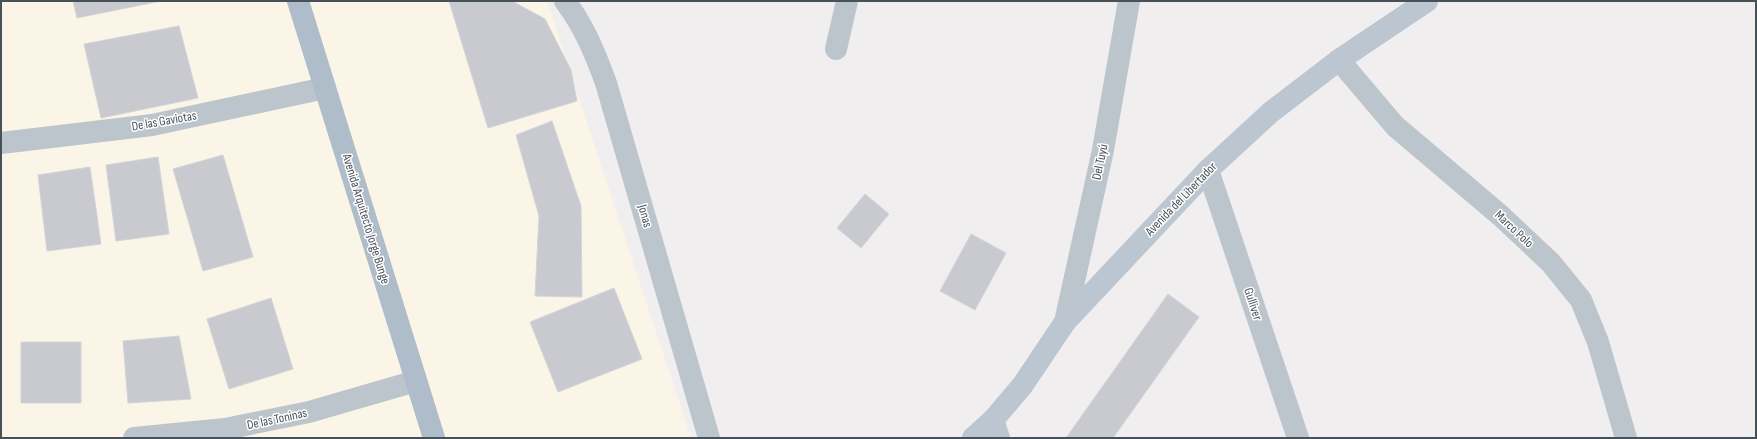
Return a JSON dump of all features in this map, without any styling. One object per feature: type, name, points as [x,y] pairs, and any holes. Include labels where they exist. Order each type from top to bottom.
[{"type":"main road","name":"Avenida Arquitecto Jorge Bunge","points":[[298,1],[434,438]]},
{"type":"main road","name":"Avenida del Libertador","points":[[973,438],[996,429],[1022,386],[1065,322],[1208,170],[1271,112],[1339,60],[1427,1]]},
{"type":"street","name":"Jonas","points":[[565,1],[592,43],[606,83],[709,438]]},
{"type":"street","points":[[836,49],[847,1]]},
{"type":"street","name":"Del Tuyú","points":[[1065,322],[1103,150],[1129,1]]},
{"type":"street","name":"Marco Polo","points":[[1339,60],[1396,126],[1501,216],[1551,263],[1581,300],[1598,342],[1626,438]]},
{"type":"street","name":"De las Gaviotas","points":[[1,143],[152,125],[325,88]]},
{"type":"street","name":"Gulliver","points":[[1208,170],[1298,438]]},
{"type":"street","name":"De las Toninas","points":[[134,438],[225,429],[309,412],[416,381]]},
{"type":"shaded area","points":[[1,1],[547,1],[691,438],[1,438]]},
{"type":"building","points":[[73,1],[161,1],[77,18]]},
{"type":"building","points":[[449,1],[512,1],[545,19],[571,70],[577,101],[488,128]]},
{"type":"building","points":[[179,26],[198,98],[101,118],[84,44]]},
{"type":"building","points":[[552,121],[581,206],[582,297],[535,296],[539,216],[516,135]]},
{"type":"building","points":[[223,155],[253,257],[203,271],[173,169]]},
{"type":"building","points":[[158,157],[169,234],[116,241],[106,165]]},
{"type":"building","points":[[90,167],[101,244],[47,251],[38,175]]},
{"type":"building","points":[[865,194],[889,214],[861,248],[837,228]]},
{"type":"building","points":[[971,234],[1006,253],[975,310],[940,291]]},
{"type":"building","points":[[614,288],[642,359],[558,392],[530,322]]},
{"type":"building","points":[[1168,294],[1199,317],[1113,438],[1066,438]]},
{"type":"building","points":[[271,298],[293,369],[229,389],[207,319]]},
{"type":"building","points":[[179,336],[191,399],[128,403],[123,341]]},
{"type":"building","points":[[21,342],[81,342],[81,403],[21,403]]}]
